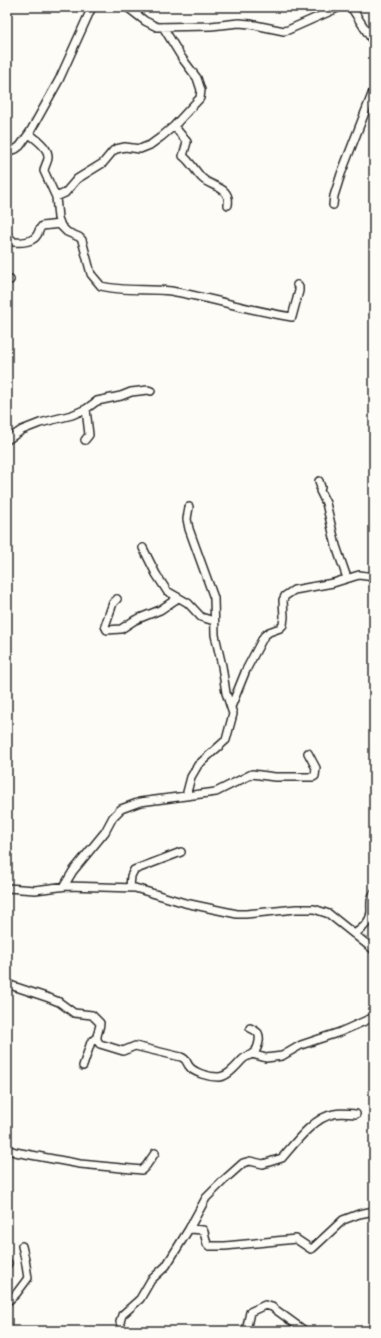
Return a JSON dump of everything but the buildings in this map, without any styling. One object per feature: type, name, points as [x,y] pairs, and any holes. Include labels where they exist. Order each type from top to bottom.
[{"type":"street","points":[[7,151],[16,149],[30,134],[58,80],[92,7]]},
{"type":"street","points":[[127,7],[150,24],[157,27],[211,26],[239,23],[284,30],[302,24],[340,7]]},
{"type":"street","points":[[351,7],[374,44]]},
{"type":"street","points":[[56,197],[65,193],[77,179],[103,163],[116,149],[125,147],[136,149],[144,148],[161,137],[174,126],[200,98],[201,90],[197,78],[182,58],[164,27]]},
{"type":"street","points":[[333,205],[334,196],[341,174],[374,89]]},
{"type":"street","points":[[174,126],[188,142],[183,156],[203,179],[223,190],[228,198],[228,205]]},
{"type":"street","points":[[30,134],[39,141],[48,153],[44,171],[56,197],[60,224],[66,232],[79,237],[82,240],[91,274],[99,285],[129,291],[172,292],[292,317],[299,291],[299,287],[297,285]]},
{"type":"street","points":[[7,235],[14,242],[24,242],[32,240],[36,237],[42,226],[60,224]]},
{"type":"street","points":[[7,440],[22,430],[40,423],[72,415],[86,409],[97,401],[121,396],[131,392],[151,390]]},
{"type":"street","points":[[86,409],[89,436],[86,440]]},
{"type":"street","points":[[319,481],[321,487],[320,491],[326,503],[334,538],[347,578]]},
{"type":"street","points":[[186,796],[191,777],[198,765],[222,745],[228,737],[232,718],[231,707],[225,688],[215,635],[214,598],[189,529],[187,519],[189,507]]},
{"type":"street","points":[[144,548],[156,574],[167,591],[188,604],[201,617],[214,622]]},
{"type":"street","points":[[231,707],[246,670],[264,636],[283,625],[284,617],[282,603],[285,596],[294,590],[333,583],[359,575],[374,577]]},
{"type":"street","points":[[117,600],[113,603],[105,626],[107,630],[121,629],[135,620],[160,610],[178,598]]},
{"type":"street","points":[[64,886],[73,871],[105,832],[113,817],[121,809],[140,802],[209,794],[222,790],[252,774],[275,777],[313,777],[315,776],[316,768],[308,753]]},
{"type":"street","points":[[130,887],[131,876],[134,870],[181,852]]},
{"type":"street","points":[[7,888],[35,890],[64,886],[130,887],[185,903],[237,914],[296,909],[320,910],[329,914],[374,950]]},
{"type":"street","points":[[354,934],[363,928],[371,916],[371,898],[374,893]]},
{"type":"street","points":[[7,984],[59,1002],[74,1013],[92,1015],[100,1023],[96,1038],[91,1042],[83,1066]]},
{"type":"street","points":[[252,1054],[266,1058],[282,1056],[301,1045],[340,1032],[374,1017]]},
{"type":"street","points":[[96,1038],[100,1044],[123,1051],[135,1046],[181,1057],[186,1060],[188,1065],[193,1070],[208,1076],[217,1077],[229,1072],[244,1057],[257,1050],[259,1036],[257,1032],[250,1028]]},
{"type":"street","points":[[123,1331],[120,1322],[122,1315],[140,1299],[150,1280],[166,1266],[206,1198],[224,1180],[244,1163],[250,1161],[263,1164],[282,1158],[306,1129],[322,1119],[335,1113],[356,1114]]},
{"type":"street","points":[[7,1149],[15,1152],[80,1164],[142,1170],[155,1153]]},
{"type":"street","points":[[189,1229],[202,1230],[209,1246],[225,1246],[296,1239],[313,1248],[343,1220],[359,1214],[374,1211]]},
{"type":"street","points":[[7,1302],[16,1294],[28,1278],[26,1259],[22,1246]]},
{"type":"street","points":[[246,1331],[250,1312],[267,1305],[305,1331]]}]
